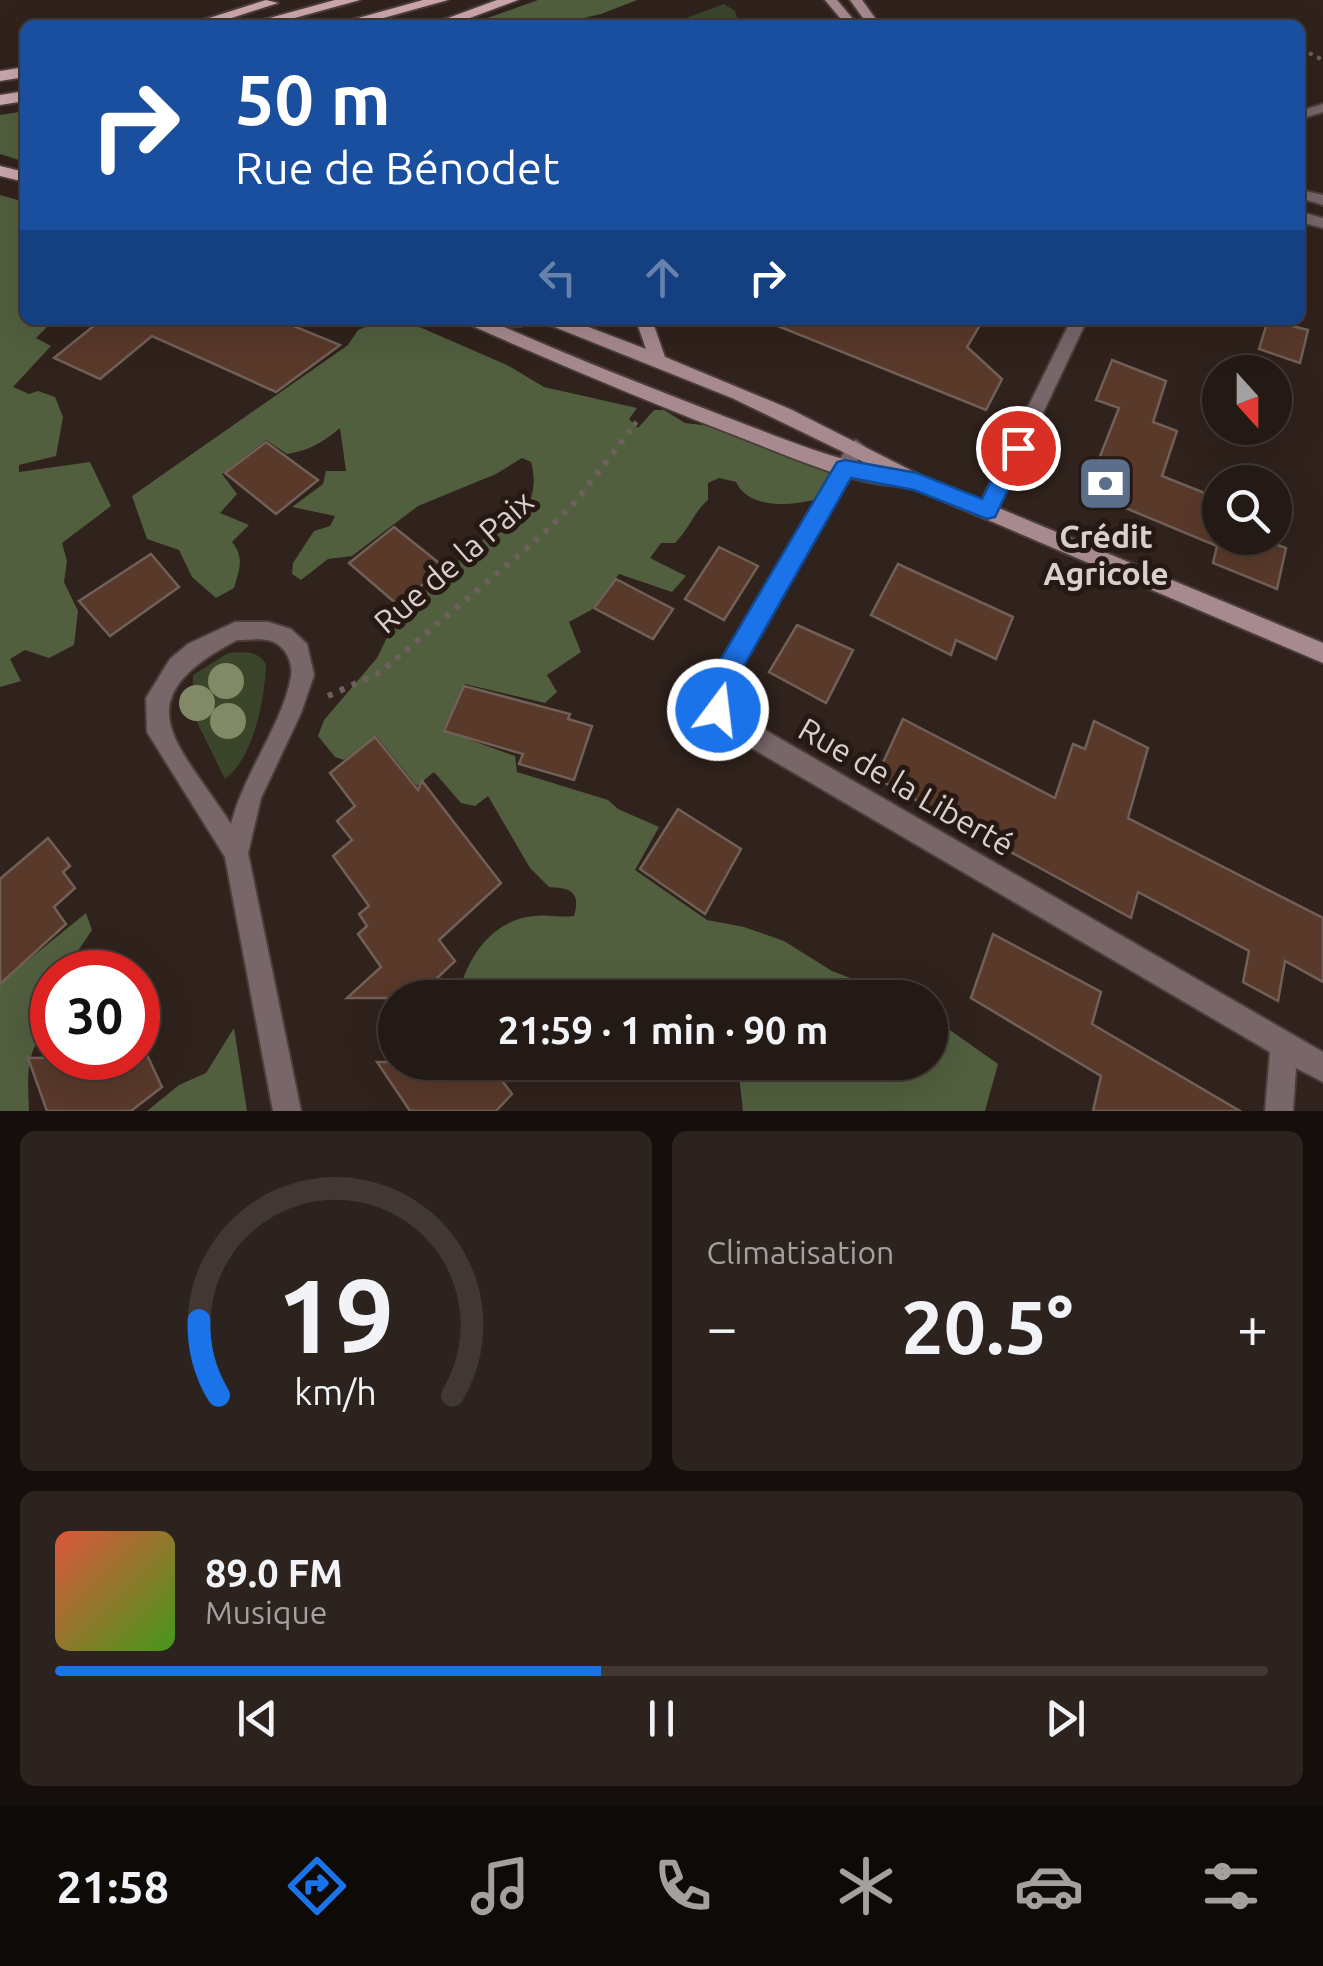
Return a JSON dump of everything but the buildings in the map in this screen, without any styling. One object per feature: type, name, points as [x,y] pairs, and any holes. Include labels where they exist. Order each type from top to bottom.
[{"type":"main road","points":[[211,20],[281,0]]},
{"type":"main road","points":[[272,20],[354,0]]},
{"type":"main road","points":[[360,20],[441,0]]},
{"type":"main road","points":[[451,20],[511,0]]},
{"type":"street","points":[[831,0],[848,20]]},
{"type":"street","points":[[485,325],[688,410],[845,468],[925,485]]},
{"type":"street","points":[[544,325],[546,351]]},
{"type":"street","points":[[566,325],[658,360],[856,448],[925,485],[1323,653]]},
{"type":"street","points":[[646,325],[658,360]]},
{"type":"street","points":[[987,510],[1077,325]]},
{"type":"street","name":"Rue de la Liberté","points":[[856,448],[725,676],[718,700],[722,718],[1323,1068]]},
{"type":"street","points":[[236,853],[250,796],[290,713],[303,675],[299,650],[283,636],[268,631],[235,632],[196,650],[178,666],[157,698],[158,732],[236,853],[286,1111]]},
{"type":"street","points":[[1279,1111],[1284,1046]]},
{"type":"path","name":"Rue de la Paix","points":[[290,713],[379,672],[557,521],[634,426]]},
{"type":"green space","points":[[538,0],[637,0],[575,20],[482,20]]},
{"type":"green space","points":[[724,4],[735,11],[738,20],[681,20]]},
{"type":"green space","points":[[20,112],[20,160],[0,154],[0,115]]},
{"type":"green space","points":[[0,195],[20,201],[20,325],[49,325],[36,338],[51,346],[13,387],[29,394],[38,391],[55,397],[63,417],[56,456],[19,465],[19,472],[90,462],[111,506],[62,543],[67,561],[64,582],[78,611],[74,645],[49,658],[25,650],[10,659],[21,681],[0,687]]},
{"type":"green space","points":[[370,325],[415,325],[507,365],[544,387],[637,408],[629,419],[638,428],[654,410],[664,410],[685,423],[718,427],[831,474],[814,500],[793,504],[760,501],[742,491],[736,482],[719,478],[708,483],[708,500],[680,538],[675,543],[661,543],[650,558],[686,576],[672,592],[619,574],[591,610],[569,622],[581,652],[547,675],[557,692],[545,703],[465,684],[443,730],[515,756],[517,772],[608,800],[618,809],[659,827],[635,870],[707,920],[784,941],[832,971],[856,980],[463,980],[474,956],[493,933],[519,919],[574,916],[575,897],[568,890],[549,887],[530,868],[488,796],[475,806],[461,803],[434,772],[417,786],[376,736],[344,760],[335,757],[318,736],[324,720],[377,658],[399,613],[486,537],[519,520],[531,499],[531,462],[522,458],[496,474],[418,506],[352,556],[328,559],[301,580],[292,574],[293,563],[314,531],[330,526],[335,516],[292,507],[323,484],[326,471],[346,471],[340,428],[316,445],[287,454],[266,440],[222,474],[237,494],[220,513],[249,525],[232,542],[240,559],[234,588],[216,598],[192,577],[179,550],[147,539],[132,496],[348,345],[358,330]]},
{"type":"green space","points":[[228,653],[254,654],[266,664],[260,710],[250,742],[244,757],[225,779],[192,712],[193,675]]},
{"type":"green space","points":[[86,913],[92,930],[79,950],[41,950]]},
{"type":"green space","points":[[30,959],[29,1111],[0,1111],[0,983]]},
{"type":"green space","points":[[234,1028],[247,1111],[147,1111],[179,1085],[206,1073]]},
{"type":"green space","points":[[948,1029],[998,1064],[985,1111],[743,1111],[739,1080],[948,1080]]},
{"type":"place","name":"Crédit Agricole","points":[[1106,483]]},
{"type":"route","points":[[718,710],[725,676],[845,468],[917,482],[987,510],[1018,448]]}]
